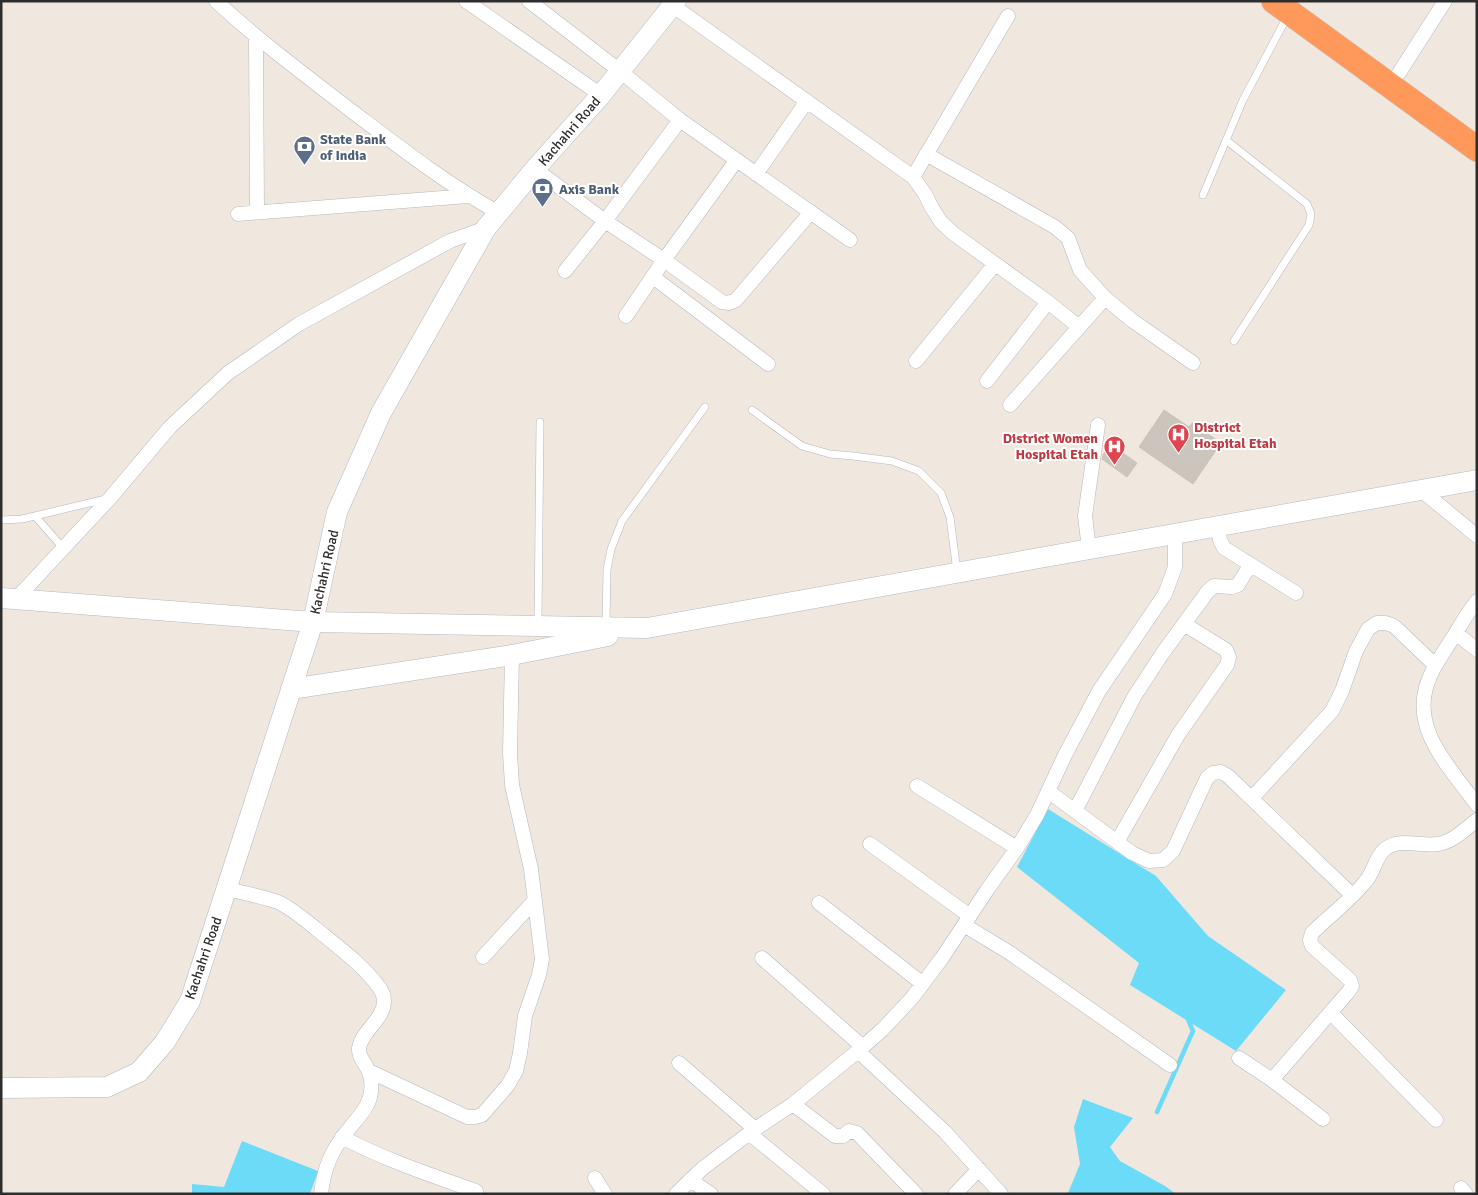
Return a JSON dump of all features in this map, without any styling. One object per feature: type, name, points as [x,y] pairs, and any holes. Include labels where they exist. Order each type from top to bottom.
[{"type":"highway","points":[[1288,5],[1398,73],[1477,130]]},
{"type":"highway","points":[[1288,5],[1477,149]]},
{"type":"street","points":[[8,599],[63,548],[111,497],[170,427],[228,373],[299,324],[450,241],[492,221],[468,196],[414,158],[256,36],[216,1]]},
{"type":"street","points":[[466,1],[601,94]]},
{"type":"street","points":[[529,1],[620,70],[680,120],[850,240]]},
{"type":"street","points":[[1398,73],[1445,1]]},
{"type":"street","points":[[674,3],[913,178],[941,222],[954,234],[1048,302],[1079,327]]},
{"type":"street","name":"Kachahri Road","points":[[1,1088],[107,1087],[139,1072],[165,1042],[190,1001],[313,622],[337,512],[377,422],[492,221],[601,94],[674,3]]},
{"type":"street","points":[[913,178],[1008,16]]},
{"type":"street","points":[[256,36],[258,212]]},
{"type":"street","points":[[756,174],[807,101]]},
{"type":"street","points":[[565,271],[605,221],[680,120]]},
{"type":"street","points":[[926,154],[1062,233],[1068,238],[1080,270],[1105,298],[1132,321],[1193,363]]},
{"type":"street","points":[[626,316],[736,161]]},
{"type":"street","points":[[535,169],[605,221],[664,260],[722,302],[729,303],[736,300],[811,212]]},
{"type":"street","points":[[238,214],[468,196]]},
{"type":"street","points":[[916,361],[995,264]]},
{"type":"street","points":[[653,277],[768,364]]},
{"type":"street","points":[[1010,405],[1105,298]]},
{"type":"street","points":[[987,381],[1048,302]]},
{"type":"street","points":[[1088,549],[1085,516],[1098,425]]},
{"type":"street","points":[[291,689],[512,655],[647,628],[1477,480]]},
{"type":"street","points":[[1421,490],[1477,536]]},
{"type":"street","points":[[1218,526],[1220,540],[1224,548],[1296,592]]},
{"type":"street","points":[[676,1194],[703,1168],[752,1131],[793,1104],[861,1049],[912,998],[923,984],[1017,848],[1037,815],[1099,691],[1164,594],[1175,567],[1175,533]]},
{"type":"street","points":[[1075,811],[1134,697],[1162,654],[1208,591],[1214,586],[1232,587],[1238,585],[1250,565]]},
{"type":"street","points":[[8,599],[313,622],[647,628]]},
{"type":"street","points":[[1475,607],[1430,674],[1424,691],[1424,716],[1432,739],[1445,761],[1477,805]]},
{"type":"street","points":[[1252,798],[1332,711],[1342,691],[1356,650],[1368,629],[1377,623],[1386,623],[1394,626],[1435,665]]},
{"type":"street","points":[[1117,842],[1178,735],[1227,665],[1229,657],[1226,650],[1184,624]]},
{"type":"street","points":[[1456,633],[1477,650]]},
{"type":"street","points":[[369,1071],[466,1117],[475,1117],[482,1115],[508,1085],[516,1070],[525,1016],[539,975],[542,959],[531,869],[512,785],[510,754],[512,655]]},
{"type":"street","points":[[1048,791],[1132,853],[1149,861],[1163,860],[1173,851],[1207,778],[1213,773],[1221,772],[1252,798],[1352,895]]},
{"type":"street","points":[[917,786],[1017,848]]},
{"type":"street","points":[[1272,1080],[1350,992],[1352,986],[1350,980],[1312,946],[1310,940],[1312,933],[1366,882],[1374,869],[1377,859],[1385,849],[1397,844],[1438,844],[1453,838],[1477,820]]},
{"type":"street","points":[[870,844],[1010,953],[1170,1065]]},
{"type":"street","points":[[226,889],[253,894],[279,903],[301,917],[355,962],[383,993],[384,1003],[381,1014],[359,1047],[360,1055],[369,1071],[372,1083],[371,1094],[367,1106],[342,1137],[329,1159],[323,1176],[322,1194]]},
{"type":"street","points":[[483,957],[535,900]]},
{"type":"street","points":[[819,903],[923,984]]},
{"type":"street","points":[[762,958],[861,1049],[945,1132],[1001,1194]]},
{"type":"street","points":[[1331,1012],[1436,1120]]},
{"type":"street","points":[[1239,1058],[1272,1080],[1323,1119]]},
{"type":"street","points":[[679,1063],[823,1194]]},
{"type":"street","points":[[793,1104],[835,1136],[842,1136],[849,1131],[857,1133],[916,1194]]},
{"type":"street","points":[[342,1137],[394,1162],[476,1192]]},
{"type":"street","points":[[954,1194],[979,1169]]},
{"type":"street","points":[[596,1178],[606,1194]]},
{"type":"street","points":[[690,1180],[711,1194]]},
{"type":"lane","points":[[1203,195],[1243,100],[1288,5]]},
{"type":"lane","points":[[1226,140],[1307,204],[1311,214],[1310,225],[1234,341]]},
{"type":"lane","points":[[606,628],[607,570],[611,549],[622,521],[705,407]]},
{"type":"lane","points":[[752,410],[802,446],[830,454],[892,461],[919,471],[941,493],[950,517],[957,572]]},
{"type":"lane","points":[[538,626],[540,422]]},
{"type":"lane","points":[[1,520],[22,519],[111,497]]},
{"type":"lane","points":[[35,516],[63,548]]},
{"type":"water","points":[[1048,809],[1156,876],[1208,936],[1286,990],[1236,1051],[1130,985],[1139,963],[1017,867]]},
{"type":"water","points":[[1083,1099],[1133,1118],[1110,1147],[1120,1161],[1176,1194],[1068,1193],[1080,1164],[1074,1127]]},
{"type":"water","points":[[242,1141],[318,1171],[310,1194],[192,1194],[192,1184],[224,1187]]},
{"type":"building","points":[[1164,410],[1189,427],[1192,423],[1221,443],[1193,484],[1139,447]]},
{"type":"building","points":[[1110,444],[1137,463],[1127,477],[1102,459]]},
{"type":"waterway","points":[[1157,1112],[1193,1031],[1187,1017]]},
{"type":"place","name":"State Bank of India","points":[[304,166]]},
{"type":"place","name":"Axis Bank","points":[[543,208]]},
{"type":"place","name":"District Hospital Etah","points":[[1178,454]]},
{"type":"place","name":"District Women Hospital Etah","points":[[1114,465]]}]
